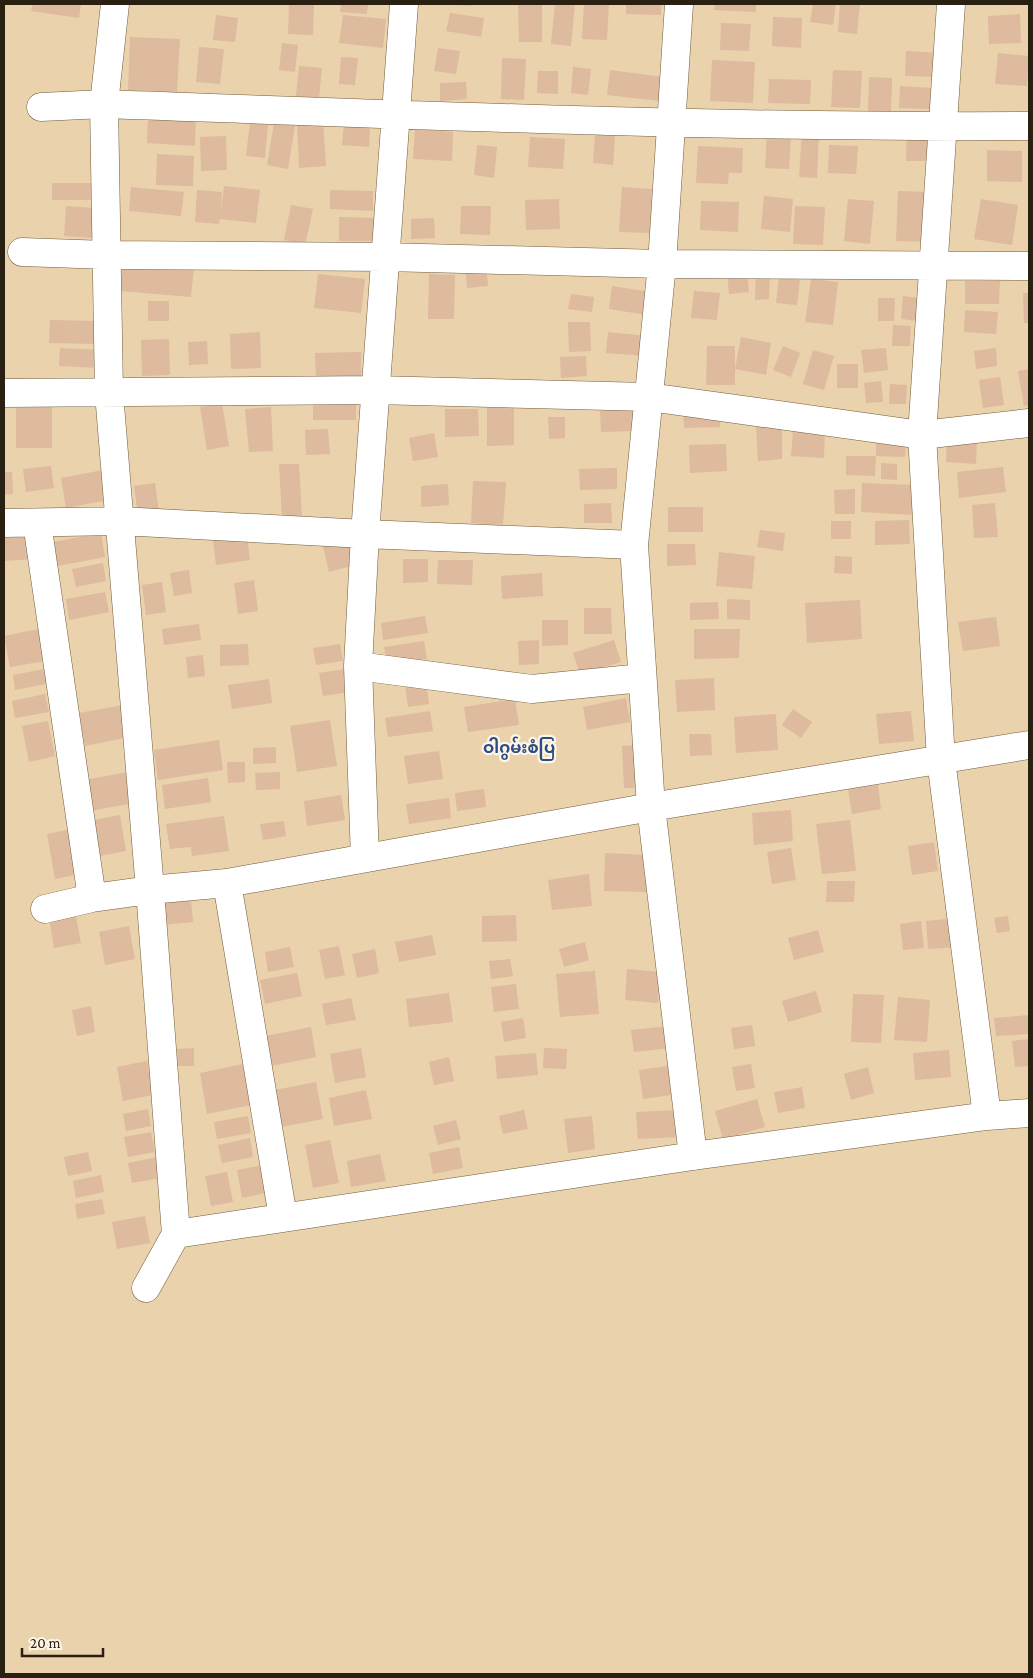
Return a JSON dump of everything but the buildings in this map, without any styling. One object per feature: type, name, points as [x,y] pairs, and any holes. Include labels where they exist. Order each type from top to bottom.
[{"type":"street","points":[[115,4],[104,104],[109,393],[176,1234],[146,1288]]},
{"type":"street","points":[[364,858],[358,666],[375,390],[404,4]]},
{"type":"street","points":[[679,4],[662,264],[634,545],[651,808],[693,1156]]},
{"type":"street","points":[[951,4],[922,435],[941,760],[987,1116]]},
{"type":"street","points":[[41,107],[104,104],[671,122],[942,127],[1029,126]]},
{"type":"street","points":[[22,252],[107,255],[385,257],[662,264],[1029,266]]},
{"type":"street","points":[[4,393],[375,390],[649,397],[922,435],[1029,423]]},
{"type":"street","points":[[4,523],[120,521],[365,534],[634,545]]},
{"type":"street","points":[[37,522],[92,898]]},
{"type":"street","points":[[358,666],[532,689],[642,678]]},
{"type":"street","points":[[45,908],[92,898],[150,890],[227,883],[651,808],[1029,745]]},
{"type":"street","points":[[227,883],[283,1217]]},
{"type":"street","points":[[176,1234],[693,1156],[987,1116],[1029,1113]]},
{"type":"district","name":"ဝါဂွမ်းစံပြ","points":[[519,747]]}]
